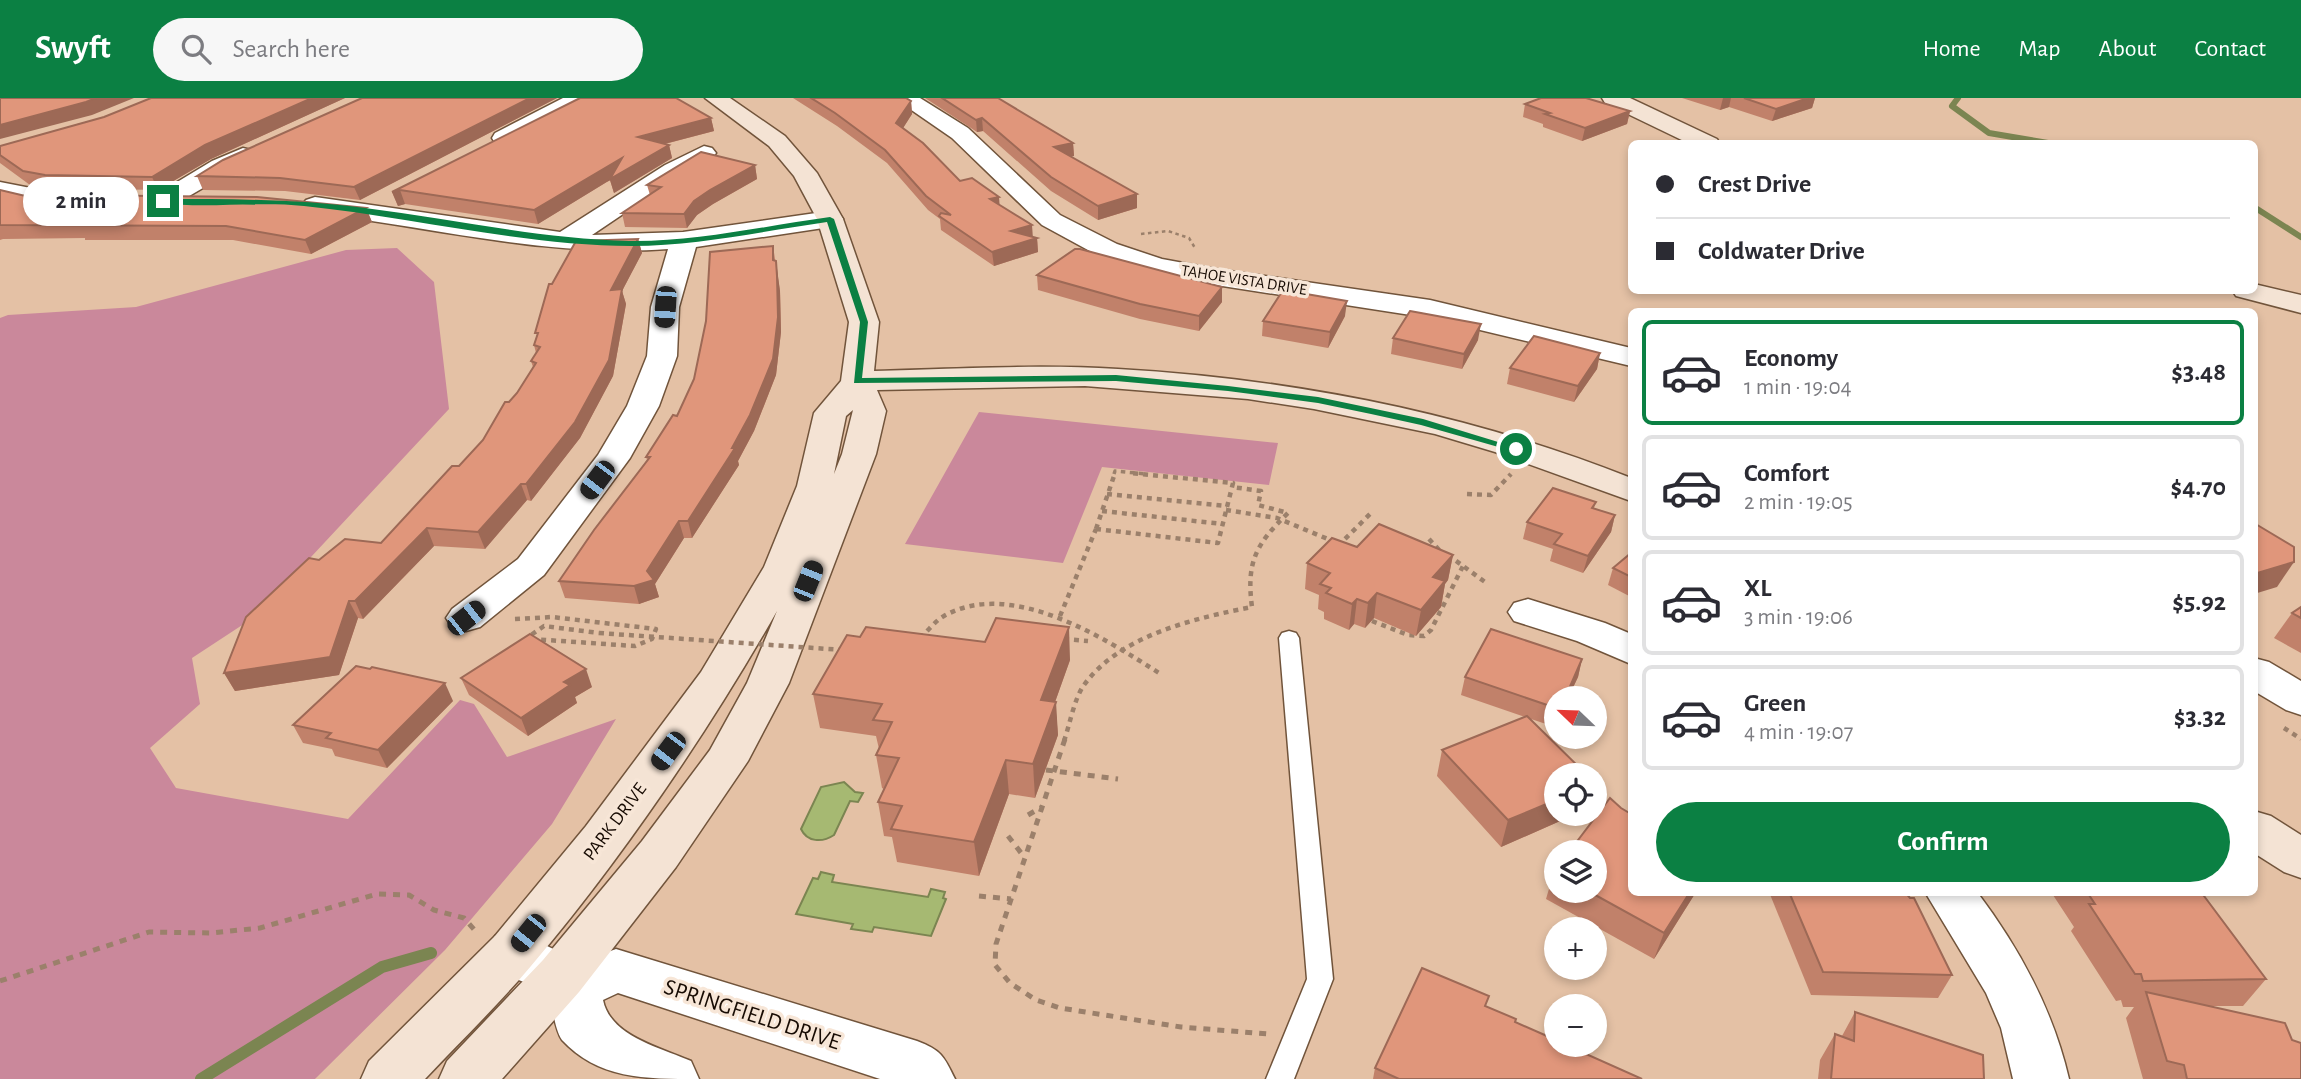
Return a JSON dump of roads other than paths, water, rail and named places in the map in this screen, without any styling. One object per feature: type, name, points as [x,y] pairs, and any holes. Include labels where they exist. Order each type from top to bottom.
[{"type":"street","points":[[489,145],[584,98]]},
{"type":"street","points":[[467,1079],[567,982],[719,771],[768,683],[859,454],[870,411],[857,381],[864,322],[830,219],[805,173],[777,141],[716,98]]},
{"type":"street","name":"TAHOE VISTA DRIVE","points":[[905,98],[960,133],[1051,219],[1108,250],[1157,266],[1216,277],[1430,309],[1628,356]]},
{"type":"street","points":[[1613,98],[1701,140]]},
{"type":"street","points":[[163,201],[220,166],[266,145]]},
{"type":"street","points":[[565,241],[673,170],[704,153]]},
{"type":"street","points":[[4,193],[77,200],[211,201]]},
{"type":"street","points":[[365,210],[394,195]]},
{"type":"street","points":[[297,203],[365,210],[565,241],[684,241],[830,219]]},
{"type":"street","points":[[466,618],[531,567],[613,457],[643,406],[662,356],[665,307],[684,241]]},
{"type":"street","points":[[2258,293],[2301,304]]},
{"type":"street","points":[[857,381],[1116,378],[1228,388],[1318,400],[1410,419],[1531,453],[1628,489]]},
{"type":"street","name":"PARK DRIVE","points":[[389,1079],[513,951],[603,839],[716,682],[783,567],[814,486],[830,413],[843,402],[857,381]]},
{"type":"street","points":[[1528,612],[1591,632],[1628,649]]},
{"type":"street","points":[[2258,674],[2301,700]]},
{"type":"street","points":[[2258,832],[2301,859]]},
{"type":"street","points":[[1952,896],[1982,936],[2011,990],[2036,1045],[2041,1079]]},
{"type":"street","points":[[513,951],[567,982],[580,1022],[602,1048],[671,1079]]},
{"type":"street","name":"SPRINGFIELD DRIVE","points":[[567,982],[616,971],[917,1066],[927,1079]]},
{"type":"lane","points":[[1280,1079],[1320,979],[1289,638]]},
{"type":"waterway","points":[[1958,98],[1952,106],[1989,133],[2030,140]]},
{"type":"waterway","points":[[2258,210],[2301,237]]},
{"type":"waterway","points":[[201,1079],[382,967],[431,953]]}]
